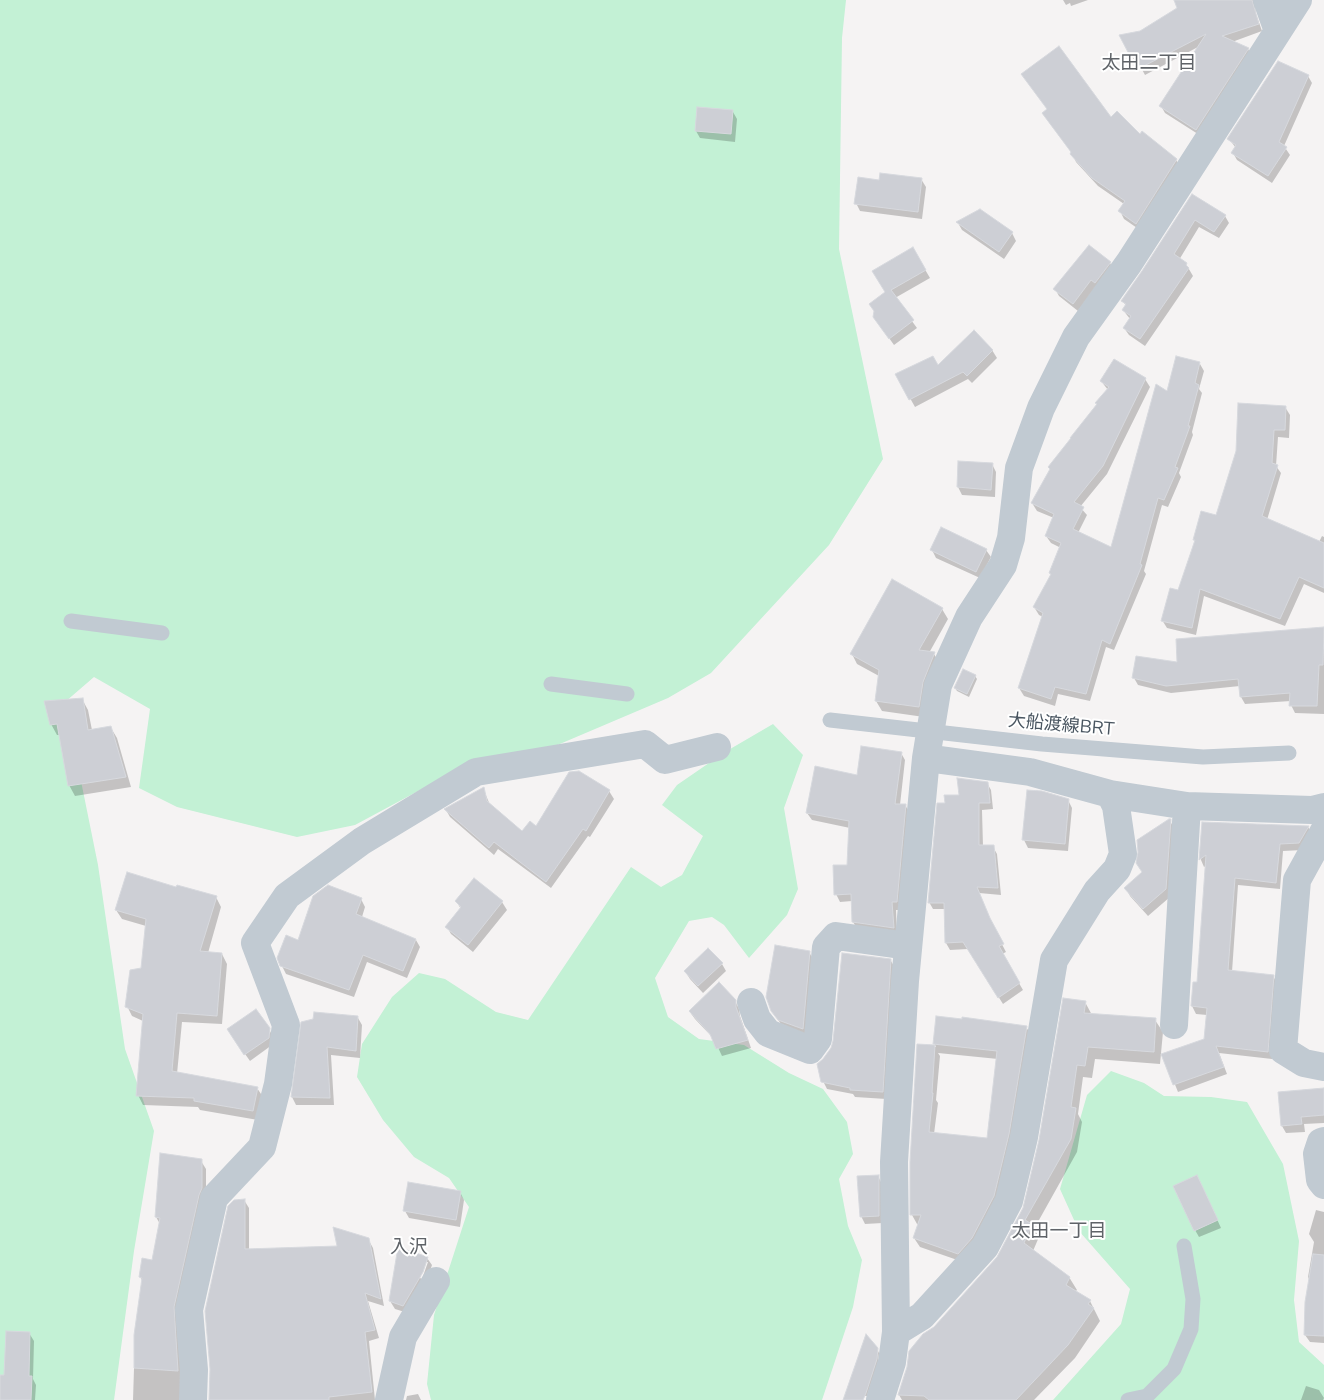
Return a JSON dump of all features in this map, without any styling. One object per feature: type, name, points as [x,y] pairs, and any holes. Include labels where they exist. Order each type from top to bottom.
[{"type":"street","points":[[1267,0],[1278,31]]},
{"type":"street","points":[[880,1400],[892,1362],[896,1332],[894,1162],[908,946],[926,758],[938,685],[969,617],[1003,565],[1011,538],[1019,468],[1041,408],[1076,337],[1129,263],[1298,0]]},
{"type":"street","points":[[193,1400],[194,1370],[189,1310],[214,1198],[262,1147],[278,1084],[286,1025],[255,943],[287,896],[362,841],[476,772],[645,744],[665,760],[717,747]]},
{"type":"street","points":[[926,758],[1030,772],[1110,794],[1187,806],[1312,810],[1324,807]]},
{"type":"street","points":[[896,1332],[922,1316],[985,1247],[1009,1201],[1024,1137],[1054,960],[1097,891],[1117,869],[1123,854],[1116,806],[1110,794]]},
{"type":"street","points":[[1174,1025],[1187,806]]},
{"type":"street","points":[[1324,831],[1297,880],[1283,1050],[1304,1063],[1324,1067]]},
{"type":"street","points":[[751,1002],[757,1020],[768,1033],[810,1050],[818,1039],[826,947],[836,936],[908,946]]},
{"type":"street","points":[[1324,1141],[1317,1154],[1320,1180],[1324,1185]]},
{"type":"street","points":[[389,1400],[403,1337],[436,1281]]},
{"type":"lane","points":[[71,621],[162,633]]},
{"type":"lane","points":[[551,684],[627,694]]},
{"type":"lane","name":"大船渡線BRT","points":[[830,720],[1042,744],[1203,757],[1289,753]]},
{"type":"lane","points":[[1128,1400],[1147,1396],[1174,1369],[1191,1329],[1193,1299],[1184,1246]]},
{"type":"green space","points":[[0,0],[846,0],[842,38],[839,249],[883,459],[829,545],[711,673],[668,698],[548,749],[435,782],[355,825],[297,837],[177,807],[139,788],[150,709],[94,677],[65,702],[98,865],[125,1049],[154,1131],[134,1251],[114,1400],[0,1400]]},
{"type":"green space","points":[[773,724],[803,755],[784,808],[798,889],[787,915],[749,958],[724,925],[712,917],[689,921],[655,978],[668,1017],[699,1039],[744,1045],[789,1073],[823,1089],[847,1122],[853,1154],[839,1179],[848,1226],[862,1260],[853,1307],[822,1400],[431,1400],[427,1384],[434,1315],[469,1207],[449,1178],[414,1157],[383,1120],[357,1077],[362,1044],[392,997],[419,973],[445,979],[496,1012],[528,1020],[631,867],[661,887],[682,875],[703,836],[662,805],[677,785],[725,752]]},
{"type":"green space","points":[[1111,1071],[1144,1083],[1164,1096],[1211,1097],[1247,1102],[1283,1164],[1299,1241],[1294,1300],[1299,1342],[1324,1365],[1324,1400],[1053,1400],[1121,1324],[1130,1289],[1079,1231],[1060,1189],[1087,1095]]},
{"type":"building","points":[[1174,0],[1252,0],[1259,24],[1222,36],[1249,48],[1196,130],[1159,106],[1206,34],[1140,68],[1134,57],[1131,58],[1119,35],[1140,31],[1177,8]]},
{"type":"building","points":[[1059,46],[1111,117],[1117,111],[1140,134],[1142,131],[1177,159],[1136,224],[1118,211],[1125,201],[1092,178],[1070,154],[1071,152],[1042,113],[1047,109],[1021,74]]},
{"type":"building","points":[[1278,61],[1309,75],[1279,142],[1287,147],[1268,176],[1231,153],[1236,145],[1227,139]]},
{"type":"building","points":[[697,107],[733,110],[731,134],[695,131]]},
{"type":"building","points":[[880,173],[922,178],[918,212],[854,204],[858,177],[879,180]]},
{"type":"building","points":[[1192,194],[1226,215],[1214,232],[1195,220],[1174,254],[1187,263],[1186,265],[1189,268],[1140,339],[1123,328],[1131,316],[1122,310],[1126,304],[1121,301]]},
{"type":"building","points":[[980,209],[1013,232],[999,252],[956,222]]},
{"type":"building","points":[[1089,245],[1111,262],[1095,283],[1091,280],[1073,304],[1053,289]]},
{"type":"building","points":[[913,247],[926,270],[891,290],[914,320],[889,339],[873,317],[874,311],[869,304],[885,292],[872,271]]},
{"type":"building","points":[[974,330],[993,350],[967,376],[963,372],[909,400],[895,374],[933,356],[938,365]]},
{"type":"building","points":[[1176,356],[1200,362],[1195,383],[1199,385],[1188,426],[1190,426],[1175,467],[1178,468],[1164,500],[1158,498],[1140,564],[1142,565],[1110,644],[1102,640],[1086,694],[1055,687],[1051,699],[1018,688],[1043,613],[1033,607],[1051,574],[1049,573],[1061,543],[1045,536],[1054,514],[1031,503],[1050,469],[1048,467],[1109,387],[1100,381],[1114,359],[1146,378],[1103,466],[1074,502],[1084,507],[1073,529],[1111,547],[1156,384],[1167,391]]},
{"type":"building","points":[[1238,403],[1286,406],[1285,430],[1274,430],[1272,463],[1278,465],[1262,516],[1324,543],[1324,588],[1299,577],[1280,619],[1200,589],[1192,628],[1161,621],[1170,588],[1178,590],[1195,540],[1193,540],[1201,511],[1216,515],[1236,451]]},
{"type":"building","points":[[958,461],[993,463],[991,490],[957,487]]},
{"type":"building","points":[[941,527],[987,549],[976,572],[930,550]]},
{"type":"building","points":[[892,579],[943,608],[919,650],[935,652],[923,682],[919,707],[875,701],[879,670],[850,654]]},
{"type":"building","points":[[1324,627],[1323,665],[1319,665],[1317,706],[1289,706],[1290,693],[1240,697],[1238,679],[1166,686],[1132,678],[1136,656],[1177,662],[1176,639]]},
{"type":"building","points":[[963,669],[976,675],[967,694],[954,688]]},
{"type":"building","points":[[83,698],[88,730],[111,726],[126,777],[68,786],[57,724],[50,725],[44,701]]},
{"type":"building","points":[[861,746],[902,752],[895,804],[906,804],[897,902],[892,902],[894,928],[852,922],[851,894],[834,895],[833,865],[847,865],[849,821],[806,813],[815,766],[857,775]]},
{"type":"building","points":[[579,771],[610,790],[586,831],[583,829],[546,882],[494,842],[489,848],[444,809],[484,787],[487,801],[522,831],[530,821],[536,826],[569,772]]},
{"type":"building","points":[[957,778],[988,782],[990,803],[979,803],[979,845],[994,845],[998,888],[977,887],[990,918],[1004,944],[999,946],[1020,983],[998,998],[963,942],[945,943],[944,903],[928,903],[937,803],[945,803],[944,795],[959,795]]},
{"type":"building","points":[[1027,790],[1042,791],[1069,799],[1065,844],[1022,840]]},
{"type":"building","points":[[1171,819],[1166,889],[1143,909],[1124,888],[1142,872],[1136,863],[1138,852],[1137,840]]},
{"type":"building","points":[[1202,822],[1309,826],[1299,843],[1280,844],[1276,883],[1235,878],[1228,970],[1274,975],[1268,1052],[1216,1046],[1224,1067],[1173,1085],[1161,1054],[1204,1039],[1207,1008],[1191,1006],[1193,982],[1197,982],[1206,855],[1199,860]]},
{"type":"building","points":[[127,872],[176,887],[177,885],[217,896],[200,951],[222,953],[217,1016],[177,1013],[172,1071],[258,1087],[253,1111],[194,1101],[194,1098],[136,1096],[143,1014],[125,1007],[130,970],[141,968],[146,919],[115,910]]},
{"type":"building","points":[[474,878],[503,901],[468,945],[445,927],[461,907],[455,901]]},
{"type":"building","points":[[328,885],[362,898],[356,914],[416,939],[403,971],[363,955],[349,990],[280,966],[277,958],[286,935],[298,940],[313,896]]},
{"type":"building","points":[[775,945],[810,951],[803,1029],[778,1020],[771,1011],[766,997]]},
{"type":"building","points":[[708,948],[723,963],[698,986],[684,971]]},
{"type":"building","points":[[842,953],[891,959],[883,1092],[850,1090],[850,1088],[821,1082],[817,1064],[831,1048],[833,1041]]},
{"type":"building","points":[[719,982],[736,1000],[736,1007],[748,1040],[716,1049],[710,1034],[689,1011]]},
{"type":"building","points":[[1063,998],[1086,1001],[1084,1013],[1156,1018],[1154,1052],[1088,1047],[1085,1066],[1077,1065],[1071,1107],[1076,1108],[1071,1139],[1025,1220],[1032,1224],[1024,1243],[1070,1277],[1066,1285],[1091,1300],[1088,1304],[1094,1308],[1068,1345],[1016,1400],[929,1400],[924,1396],[898,1395],[907,1367],[909,1351],[923,1334],[934,1327],[997,1257],[1023,1208],[1039,1140]]},
{"type":"building","points":[[256,1009],[270,1028],[269,1038],[244,1055],[227,1029]]},
{"type":"building","points":[[314,1012],[358,1016],[356,1051],[327,1047],[330,1098],[291,1097],[301,1022],[313,1019]]},
{"type":"building","points":[[936,1016],[962,1019],[962,1017],[1027,1026],[1009,1134],[994,1196],[972,1238],[958,1254],[913,1238],[921,1215],[910,1215],[910,1162],[917,1044],[935,1045],[929,1132],[987,1138],[997,1051],[933,1044]]},
{"type":"building","points":[[1324,1088],[1324,1115],[1301,1117],[1302,1124],[1281,1126],[1278,1092]]},
{"type":"building","points":[[160,1153],[202,1159],[202,1188],[174,1307],[178,1371],[134,1368],[134,1335],[142,1278],[139,1277],[142,1258],[152,1260],[160,1218],[155,1217]]},
{"type":"building","points":[[879,1175],[879,1216],[860,1217],[857,1176]]},
{"type":"building","points":[[1197,1175],[1218,1220],[1194,1231],[1173,1186]]},
{"type":"building","points":[[408,1182],[461,1191],[456,1220],[403,1211]]},
{"type":"building","points":[[245,1199],[245,1249],[337,1246],[333,1227],[369,1238],[381,1299],[365,1293],[375,1330],[365,1332],[372,1392],[329,1397],[329,1400],[209,1400],[210,1369],[205,1311],[228,1206],[234,1200]]},
{"type":"building","points":[[398,1247],[428,1257],[423,1272],[403,1306],[389,1301]]},
{"type":"building","points":[[1313,1254],[1324,1255],[1324,1336],[1304,1335],[1305,1302]]},
{"type":"building","points":[[6,1331],[30,1332],[29,1376],[32,1376],[31,1400],[0,1400],[0,1375],[4,1375]]},
{"type":"building","points":[[866,1334],[878,1348],[877,1359],[866,1393],[863,1400],[843,1400]]},
{"type":"district","name":"太田二丁目","points":[[1149,64]]},
{"type":"district","name":"太田一丁目","points":[[1059,1232]]},
{"type":"district","name":"入沢","points":[[409,1248]]}]
